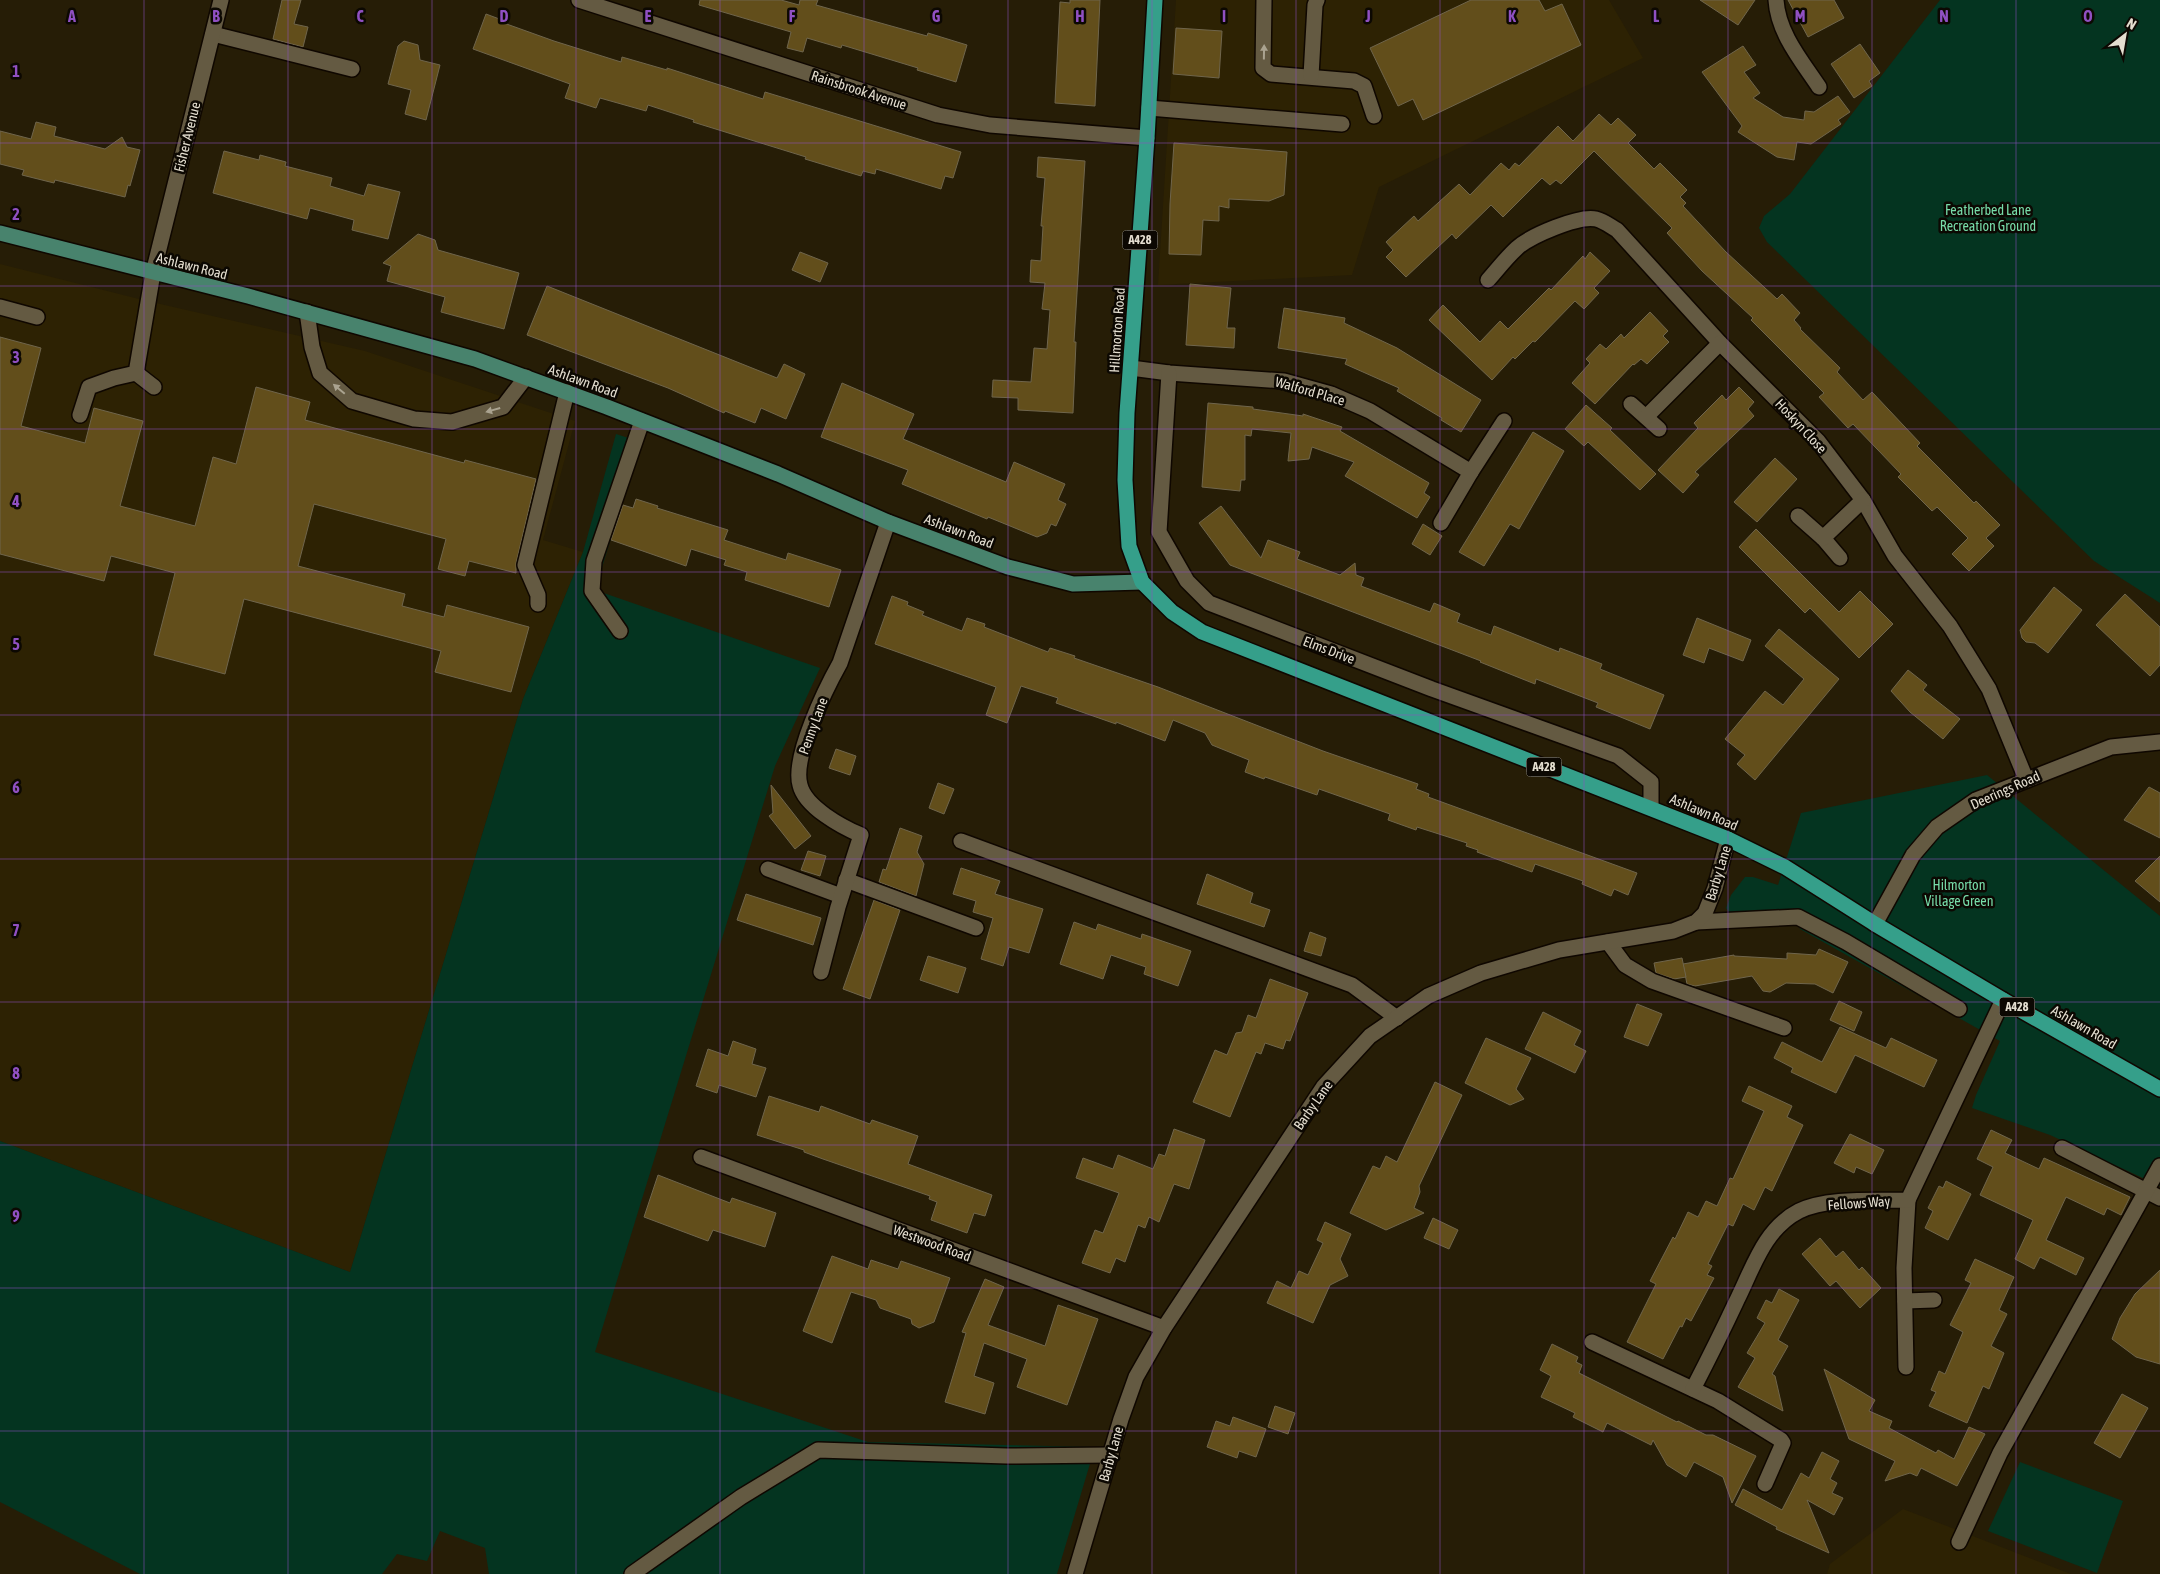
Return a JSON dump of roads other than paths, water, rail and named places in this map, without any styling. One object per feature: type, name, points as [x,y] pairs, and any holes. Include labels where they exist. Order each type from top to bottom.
[{"type":"highway","name":"Hillmorton Road","points":[[1155,0],[1131,368],[1126,413],[1125,480],[1129,546],[1142,582],[1172,612],[1202,632]]},
{"type":"highway","name":"Ashlawn Road","points":[[1202,632],[1728,839],[1785,867],[1875,924],[2003,1000],[2160,1089]]},
{"type":"main road","name":"Ashlawn Road","points":[[0,233],[307,312],[475,359],[567,392],[778,474],[888,522],[1008,567],[1073,584],[1142,582]]},
{"type":"street","name":"Fisher Avenue","points":[[136,373],[153,273],[221,0]]},
{"type":"street","name":"Rainsbrook Avenue","points":[[579,0],[938,115],[990,125],[1147,138]]},
{"type":"street","points":[[1264,0],[1263,68],[1270,74],[1354,81],[1364,86],[1374,116]]},
{"type":"street","points":[[1311,76],[1314,5],[1317,0]]},
{"type":"street","points":[[1776,0],[1777,15],[1788,39],[1819,87]]},
{"type":"street","points":[[212,34],[352,70]]},
{"type":"street","points":[[1149,108],[1342,124]]},
{"type":"street","name":"Hoskyn Close","points":[[1488,280],[1518,247],[1533,237],[1583,219],[1595,219],[1617,230],[1720,343],[1818,441],[1863,500],[1896,556],[1950,626],[1989,689],[2026,779]]},
{"type":"street","points":[[0,307],[37,317]]},
{"type":"street","points":[[307,312],[312,347],[320,373],[352,401],[414,419],[452,422],[502,407],[526,377]]},
{"type":"street","points":[[1646,417],[1720,343]]},
{"type":"street","name":"Walford Place","points":[[1131,368],[1169,373],[1284,381],[1331,394],[1370,411],[1471,472]]},
{"type":"street","points":[[80,415],[89,387],[136,373],[154,387]]},
{"type":"street","name":"Elms Drive","points":[[1169,373],[1159,532],[1187,581],[1209,603],[1432,689],[1618,756],[1651,782],[1651,808]]},
{"type":"street","points":[[538,604],[538,595],[526,565],[567,392]]},
{"type":"street","points":[[1631,404],[1659,429]]},
{"type":"street","points":[[620,631],[592,591],[591,585],[594,561],[642,421]]},
{"type":"street","points":[[1441,523],[1504,421]]},
{"type":"street","points":[[1823,538],[1863,500]]},
{"type":"street","points":[[1798,516],[1823,538],[1840,558]]},
{"type":"street","name":"Penny Lane","points":[[821,972],[846,880],[861,835],[839,826],[805,797],[799,785],[799,767],[806,738],[840,662],[888,522]]},
{"type":"street","name":"Deerings Road","points":[[1875,924],[1913,855],[1937,827],[1976,800],[2111,747],[2160,742]]},
{"type":"street","name":"Barby Lane","points":[[1075,1574],[1136,1376],[1164,1328],[1324,1086],[1370,1036],[1428,996],[1481,973],[1559,950],[1673,931],[1696,922],[1705,913],[1715,888],[1728,839]]},
{"type":"street","points":[[961,841],[1352,986],[1397,1018]]},
{"type":"street","points":[[768,869],[840,901]]},
{"type":"street","points":[[846,880],[976,928]]},
{"type":"street","points":[[1696,922],[1798,917],[1846,942],[1959,1009]]},
{"type":"street","points":[[1608,942],[1625,965],[1652,981],[1784,1028]]},
{"type":"street","name":"Fellows Way","points":[[1693,1389],[1760,1249],[1780,1224],[1799,1211],[1822,1205],[1908,1200],[2003,1000]]},
{"type":"street","points":[[2062,1148],[2160,1198]]},
{"type":"street","name":"Westwood Road","points":[[701,1157],[1164,1328]]},
{"type":"street","points":[[1960,1542],[2000,1454],[2160,1166]]},
{"type":"street","points":[[1906,1367],[1904,1268],[1908,1200]]},
{"type":"street","points":[[1905,1301],[1934,1300]]},
{"type":"street","points":[[1592,1342],[1718,1401],[1781,1440],[1783,1443],[1782,1450],[1765,1484]]},
{"type":"street","points":[[632,1574],[741,1496],[818,1450],[1007,1456],[1111,1454]]},
{"type":"park label","name":"Featherbed Lane Recreation Ground","points":[[1988,218]]},
{"type":"park label","name":"Hilmorton Village Green","points":[[1959,894]]}]
